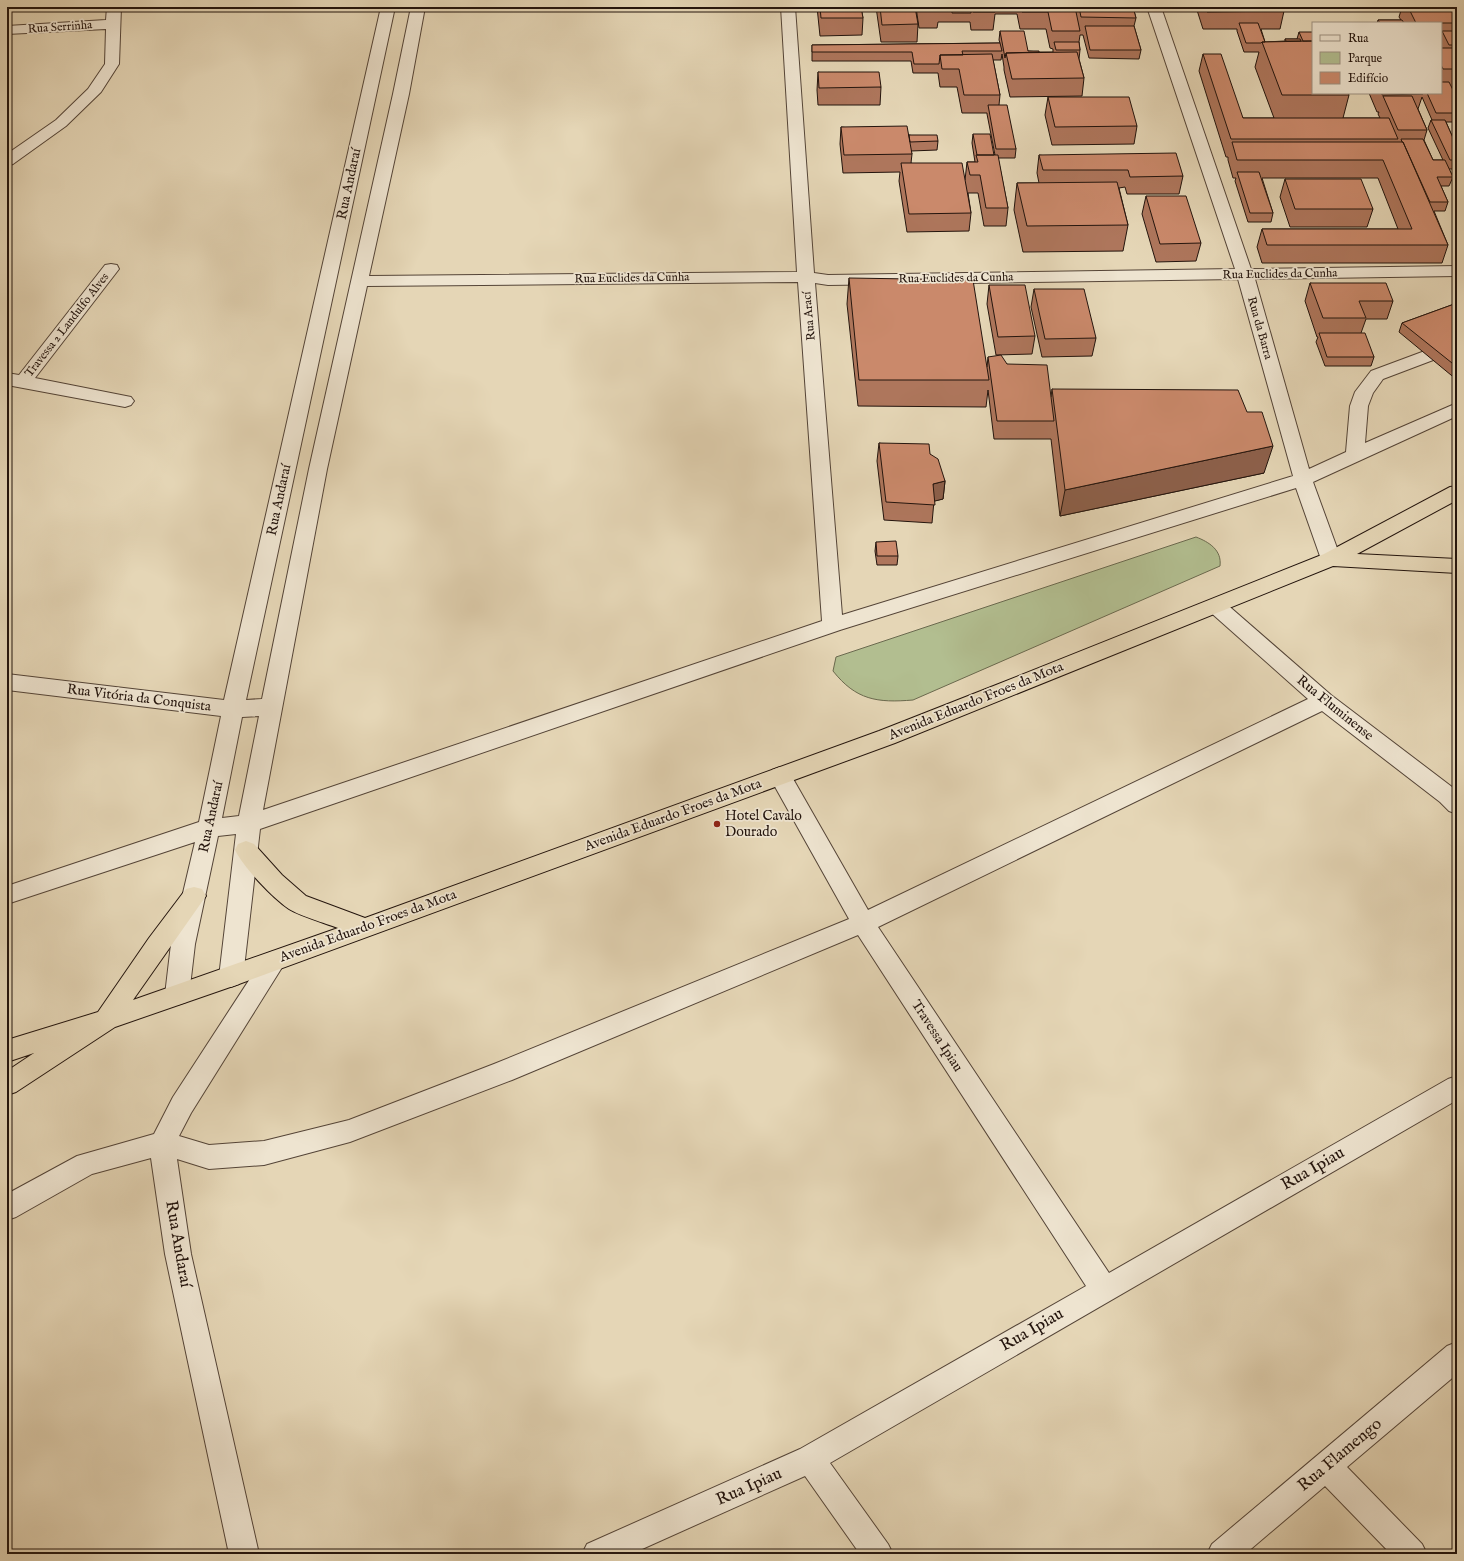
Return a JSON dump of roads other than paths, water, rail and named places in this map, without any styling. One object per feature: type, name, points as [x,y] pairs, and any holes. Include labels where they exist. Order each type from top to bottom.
[{"type":"highway","name":"Avenida Eduardo Froes da Mota","points":[[7,1051],[106,1020],[231,978],[887,737],[1331,559],[1457,492]]},
{"type":"highway","name":"Avenida Eduardo Froes da Mota","points":[[1331,559],[1457,566]]},
{"type":"highway","points":[[246,850],[274,882],[298,903],[364,928]]},
{"type":"highway","points":[[7,1084],[106,1020],[157,945],[194,896]]},
{"type":"highway","points":[[7,1040],[37,1041]]},
{"type":"street","points":[[7,161],[61,123],[93,92],[112,64],[114,7]]},
{"type":"street","name":"Rua Andaraí","points":[[177,995],[183,944],[209,828],[233,709],[388,7]]},
{"type":"street","points":[[231,978],[249,824],[271,707],[318,470],[401,94],[418,7]]},
{"type":"street","name":"Rua Arací","points":[[788,7],[806,277],[833,625]]},
{"type":"street","name":"Rua da Barra","points":[[1154,7],[1245,275],[1303,479],[1331,559]]},
{"type":"street","name":"Rua Serrinha","points":[[7,30],[113,24]]},
{"type":"street","name":"Travessa 2 Landulfo Alves","points":[[15,380],[112,269]]},
{"type":"street","name":"Rua Euclides da Cunha","points":[[359,281],[806,277],[828,280],[1457,271]]},
{"type":"street","points":[[1355,455],[1359,406],[1364,392],[1377,375],[1457,345]]},
{"type":"street","points":[[15,380],[125,401]]},
{"type":"street","points":[[7,895],[209,828],[249,824],[833,625],[1303,479],[1457,409]]},
{"type":"street","name":"Rua Fluminense","points":[[1216,606],[1324,701],[1454,798]]},
{"type":"street","name":"Rua Vitória da Conquista","points":[[7,682],[233,709],[271,707]]},
{"type":"street","points":[[7,1208],[86,1164],[162,1143],[209,1158],[264,1153],[350,1131],[503,1072],[863,923],[1324,701]]},
{"type":"street","name":"Travessa Ipiau","points":[[780,776],[863,923],[1104,1289]]},
{"type":"street","points":[[162,1143],[182,1105],[274,961]]},
{"type":"street","name":"Rua Ipiau","points":[[597,1554],[810,1459],[1457,1087]]},
{"type":"street","name":"Rua Andaraí","points":[[162,1143],[178,1254],[244,1554]]},
{"type":"street","name":"Rua Flamengo","points":[[1222,1554],[1457,1356]]},
{"type":"street","points":[[810,1459],[878,1554]]},
{"type":"street","points":[[1326,1467],[1412,1554]]},
{"type":"place","name":"Hotel Cavalo Dourado","points":[[717,824]]}]
